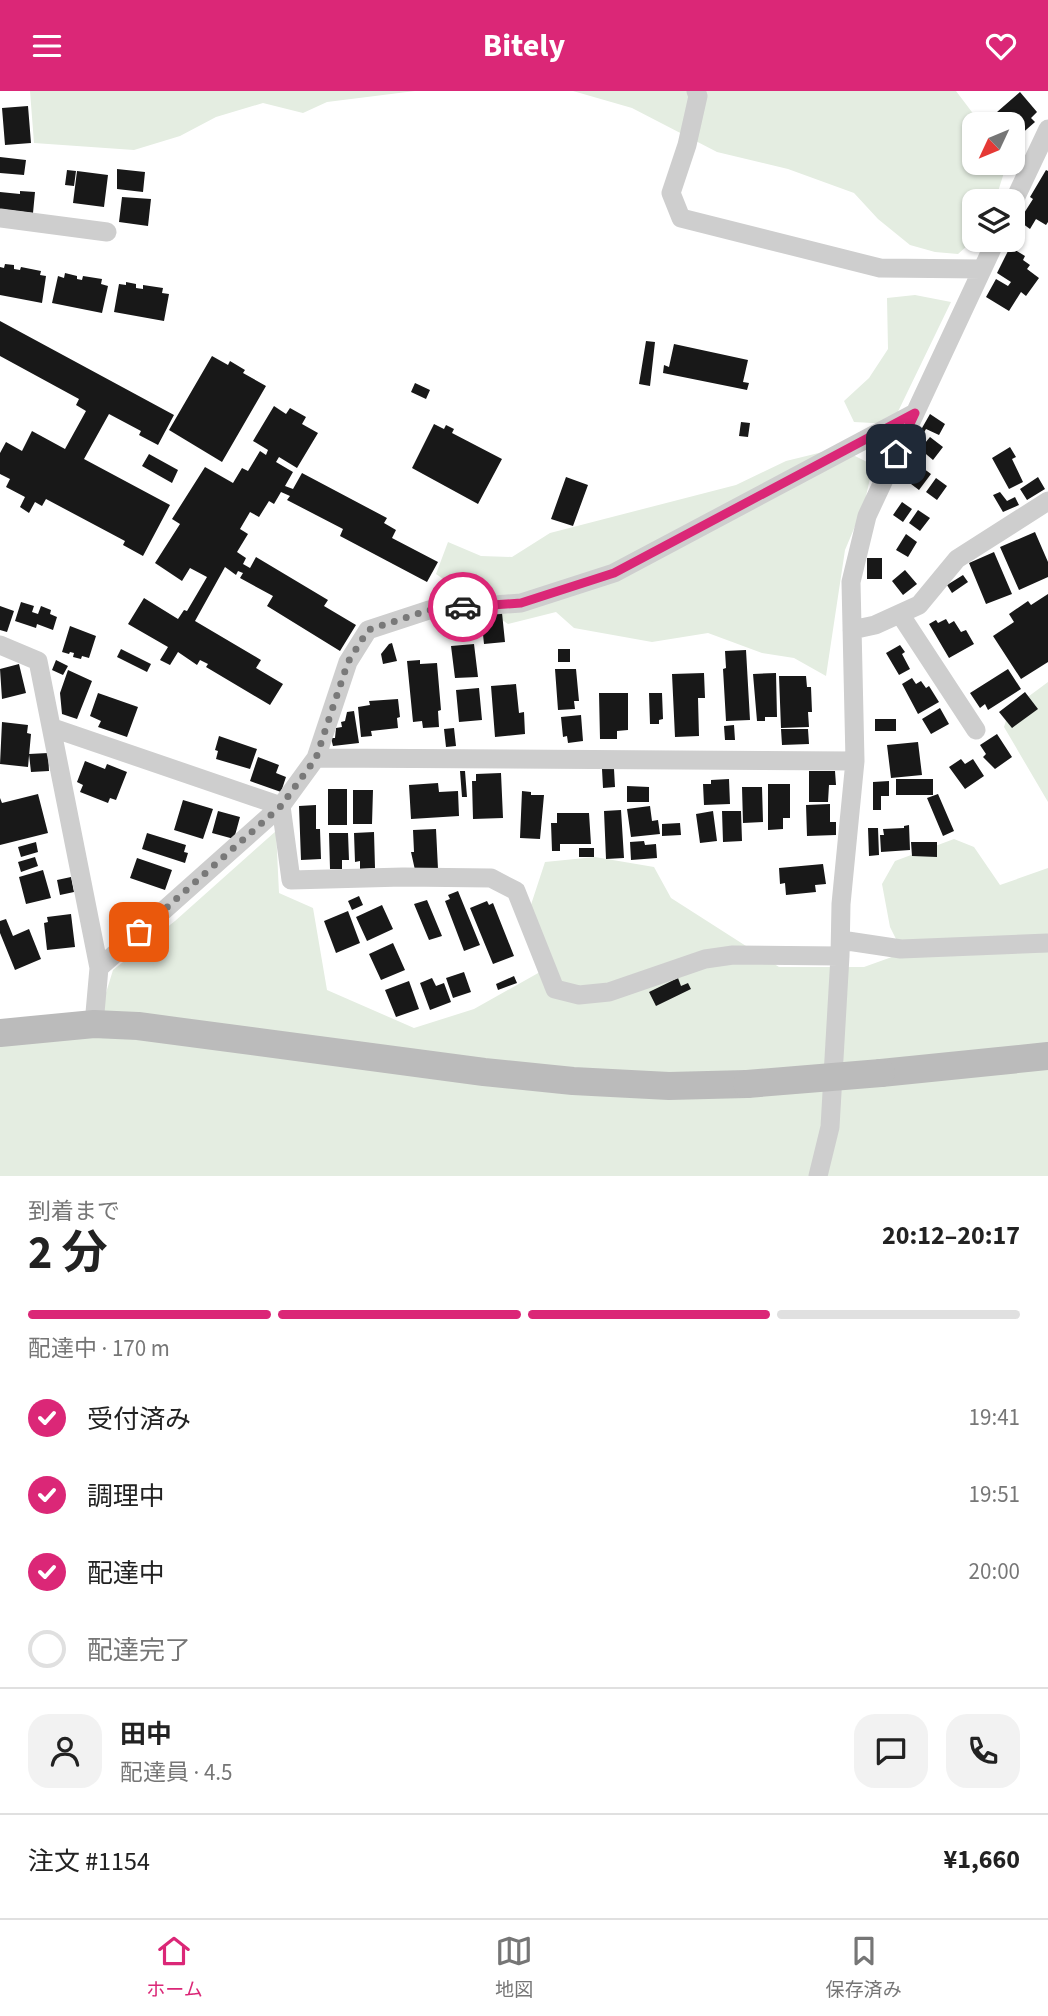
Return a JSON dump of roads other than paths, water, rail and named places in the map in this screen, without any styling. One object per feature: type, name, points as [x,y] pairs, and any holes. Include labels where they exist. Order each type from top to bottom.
[{"type":"street","points":[[696,91],[698,96],[687,145],[671,193],[681,218],[880,268],[982,269]]},
{"type":"street","points":[[1020,189],[1048,129]]},
{"type":"street","points":[[0,218],[107,232]]},
{"type":"street","points":[[818,1176],[830,1127],[841,904],[855,761],[851,582],[867,516],[990,252]]},
{"type":"street","points":[[99,968],[281,806],[316,758],[348,662],[368,630],[429,610],[521,603],[614,573],[915,413]]},
{"type":"street","points":[[852,630],[875,625],[919,605],[957,559],[1048,501]]},
{"type":"street","points":[[900,614],[976,730]]},
{"type":"street","points":[[0,645],[38,661],[99,968],[93,1024]]},
{"type":"street","points":[[53,728],[281,806]]},
{"type":"street","points":[[316,758],[855,761]]},
{"type":"street","points":[[281,806],[290,880],[491,878],[516,891],[555,989],[579,995],[609,992],[705,960],[733,955],[840,948],[901,949],[1048,943]]},
{"type":"street","points":[[0,1033],[93,1024],[138,1026],[484,1072],[573,1081],[669,1086],[747,1084],[1048,1056]]}]
